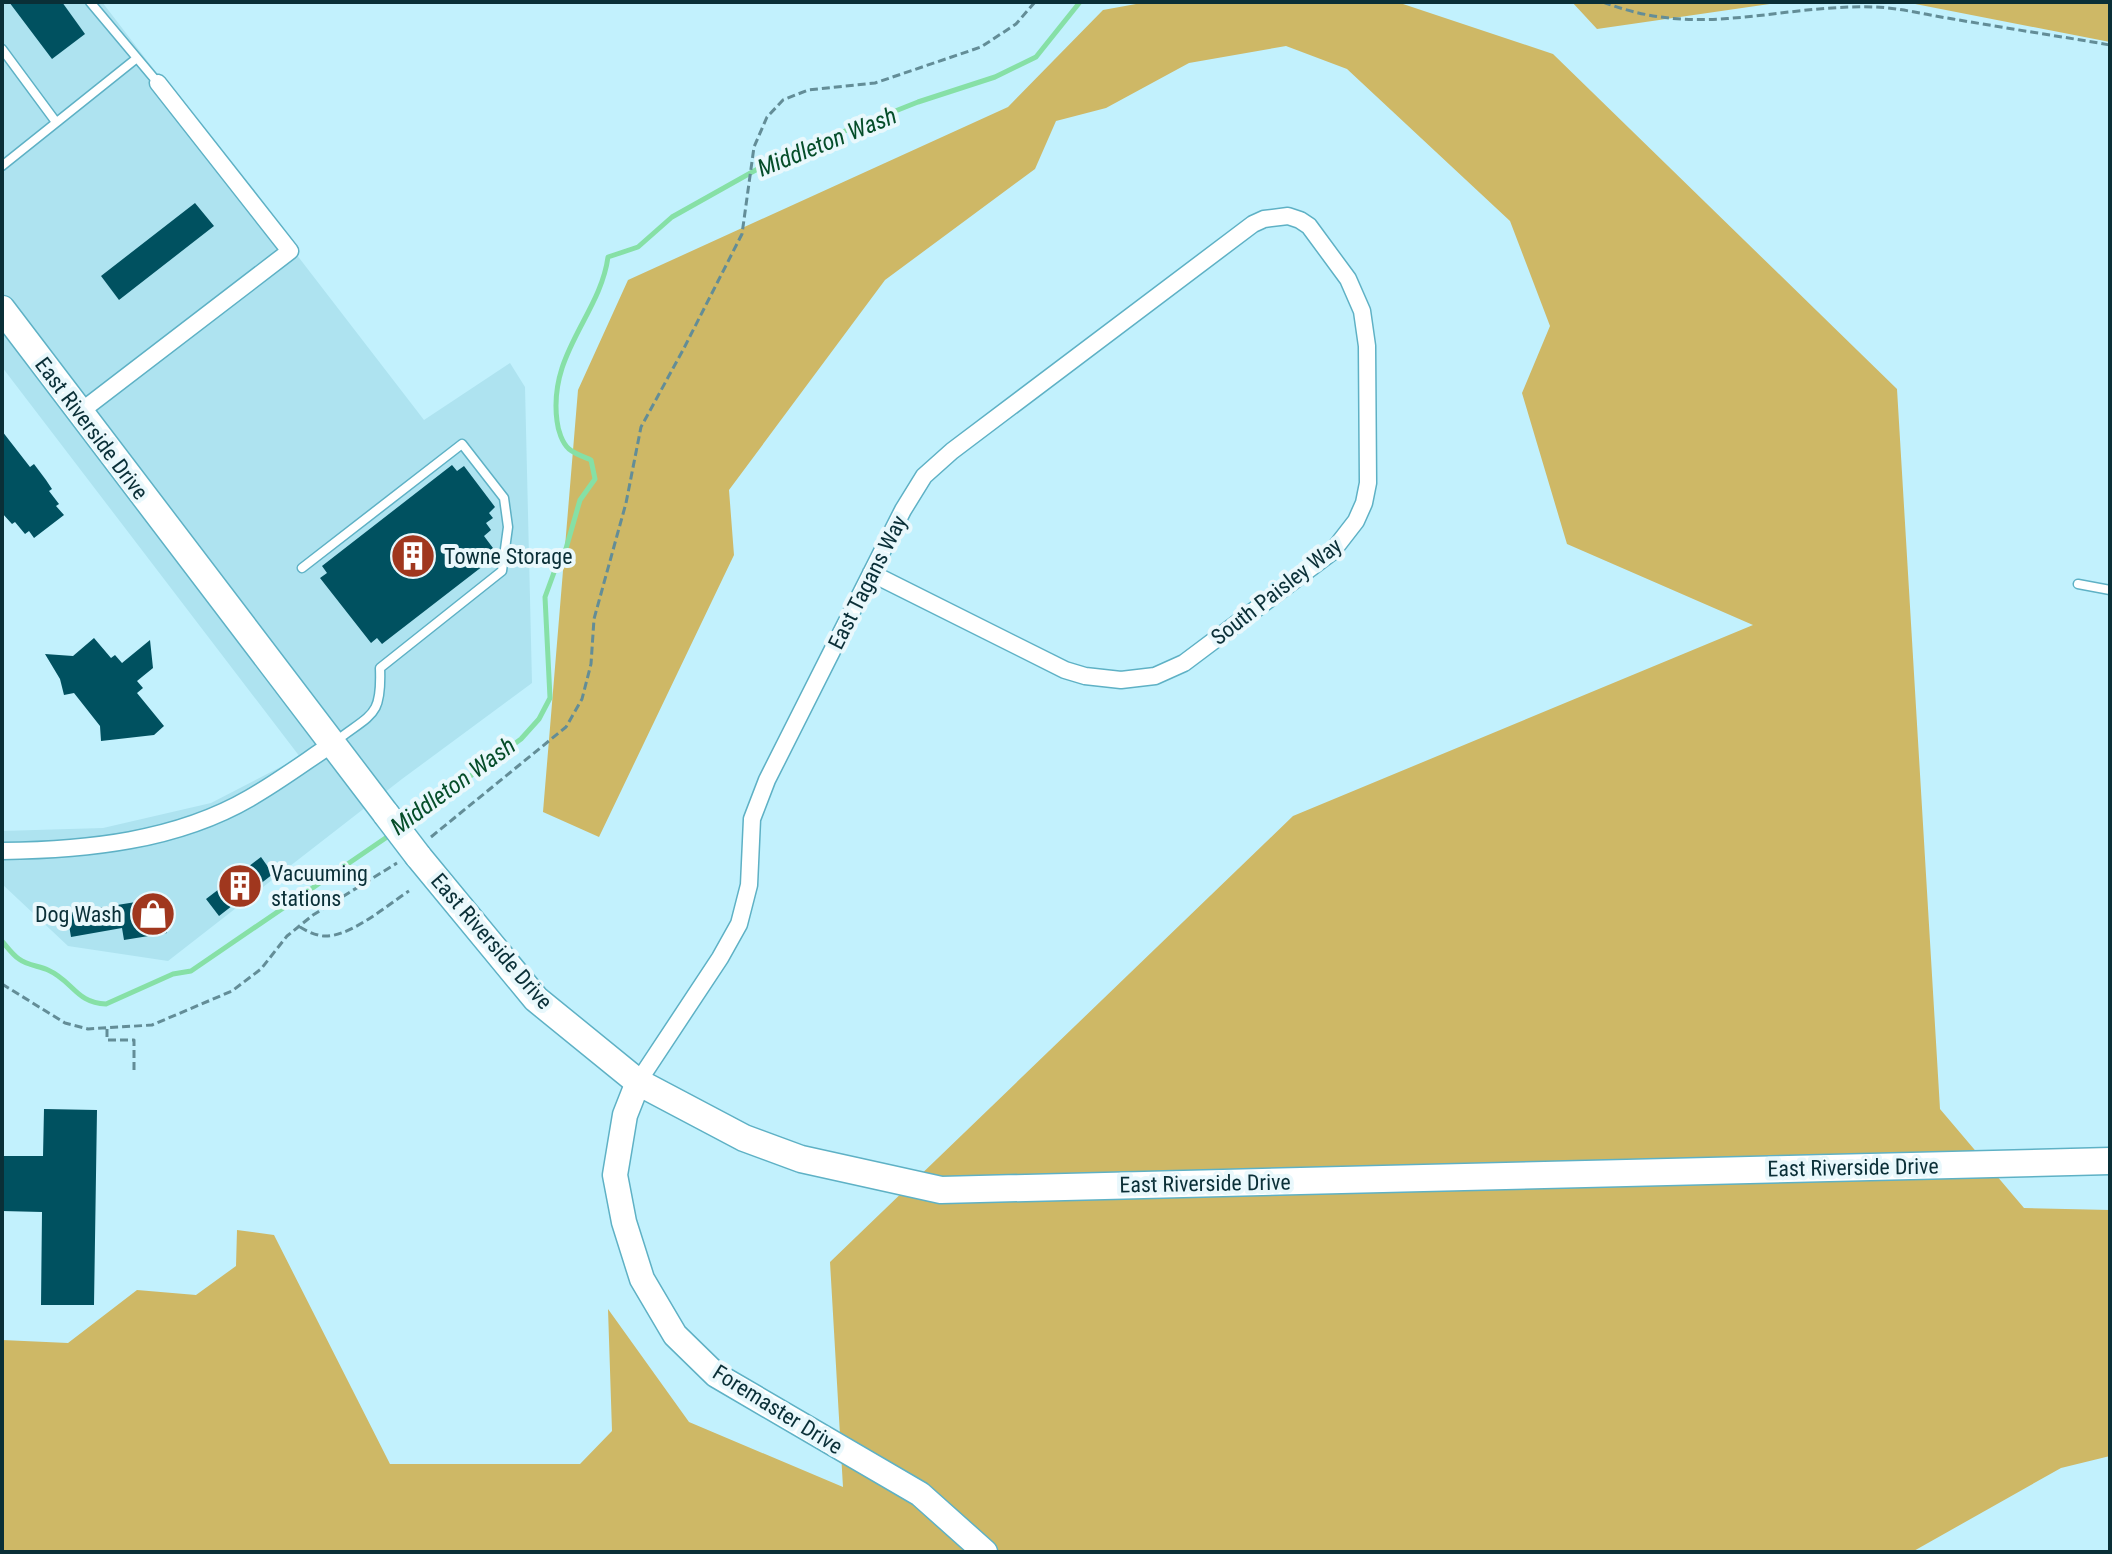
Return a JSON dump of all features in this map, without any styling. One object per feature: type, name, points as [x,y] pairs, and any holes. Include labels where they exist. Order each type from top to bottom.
[{"type":"main road","name":"East Riverside Drive","points":[[2,309],[386,814],[413,854],[536,999],[638,1082],[744,1138],[787,1154],[941,1190],[2110,1161]]},
{"type":"main road","name":"Foremaster Drive","points":[[638,1082],[625,1115],[615,1175],[624,1222],[642,1279],[675,1335],[716,1375],[920,1494],[985,1552]]},
{"type":"street","points":[[80,412],[290,251],[158,83]]},
{"type":"street","name":"East Tagans Way","points":[[638,1082],[739,924],[749,885],[751,831],[758,800],[914,491],[936,463],[1253,224],[1275,216]]},
{"type":"street","name":"South Paisley Way","points":[[871,573],[1065,670],[1121,680],[1155,676],[1184,663],[1332,552],[1356,521],[1368,483],[1365,326],[1348,279],[1309,226],[1300,220],[1275,216]]},
{"type":"street","points":[[2,851],[106,845],[168,832],[250,799],[332,744]]},
{"type":"lane","points":[[90,2],[158,83]]},
{"type":"lane","points":[[2,49],[56,122]]},
{"type":"lane","points":[[2,166],[137,58]]},
{"type":"lane","points":[[302,568],[462,444],[504,498],[508,527],[502,571],[380,668],[381,693],[377,709],[332,744]]},
{"type":"lane","points":[[2078,584],[2110,590]]},
{"type":"path","points":[[2,984],[65,1023],[88,1029],[152,1025],[232,991],[261,969],[287,936],[313,915],[413,854],[566,727],[582,699],[591,664],[594,619],[626,503],[641,427],[742,234],[754,147],[767,117],[783,100],[808,90],[875,83],[981,47],[1016,24],[1035,2]]},
{"type":"path","points":[[1603,2],[1630,13],[1700,21],[1828,7],[1878,7],[2110,45]]},
{"type":"path","points":[[300,927],[320,936],[337,935],[409,891]]},
{"type":"path","points":[[107,1029],[107,1040],[134,1040],[134,1071]]},
{"type":"shaded area","points":[[2,2],[102,2],[424,420],[510,363],[525,387],[532,683],[402,779],[168,961],[68,946],[2,884],[2,831],[103,828],[211,803],[300,757],[2,367]]},
{"type":"shaded area","points":[[1147,2],[1397,2],[1553,54],[1897,389],[1940,1109],[2024,1208],[2110,1210],[2110,1456],[2061,1468],[1912,1552],[2,1552],[2,1340],[68,1343],[137,1290],[196,1295],[236,1266],[237,1230],[274,1235],[390,1464],[580,1464],[612,1431],[608,1309],[689,1422],[843,1487],[830,1262],[1293,816],[1753,625],[1567,544],[1522,393],[1550,326],[1510,221],[1347,69],[1286,46],[1189,63],[1106,108],[1056,121],[1035,169],[885,280],[729,490],[734,555],[599,837],[543,812],[578,390],[628,280],[1008,107],[1103,10]]},
{"type":"shaded area","points":[[1572,2],[1784,2],[1597,29]]},
{"type":"shaded area","points":[[1905,2],[2110,2],[2110,42]]},
{"type":"building","points":[[9,2],[62,2],[85,34],[52,59]]},
{"type":"building","points":[[195,203],[214,226],[119,300],[101,276]]},
{"type":"building","points":[[2,431],[30,467],[34,464],[46,480],[52,489],[49,491],[59,504],[56,506],[64,515],[34,538],[29,531],[25,534],[15,522],[12,524],[2,513]]},
{"type":"building","name":"Towne Storage","points":[[452,465],[457,471],[464,466],[495,507],[489,513],[493,518],[486,523],[491,530],[484,536],[493,548],[487,553],[492,559],[382,644],[377,638],[371,643],[320,578],[327,573],[322,566]]},
{"type":"building","points":[[94,638],[111,658],[115,655],[122,663],[150,640],[153,668],[137,681],[143,688],[137,693],[164,726],[154,735],[101,741],[100,726],[74,693],[64,695],[60,679],[45,654],[73,656]]},
{"type":"building","name":"Vacuuming stations","points":[[261,857],[273,874],[219,916],[206,899]]},
{"type":"building","points":[[161,898],[167,933],[124,940],[122,928],[71,937],[67,913]]},
{"type":"building","points":[[44,1109],[97,1110],[94,1305],[41,1305],[42,1212],[2,1211],[2,1156],[43,1156]]},
{"type":"waterway","name":"Middleton Wash","points":[[405,824],[521,739],[539,719],[550,698],[545,597],[565,552],[580,500],[595,479],[591,460],[571,451],[562,440],[556,397],[567,355],[595,298],[608,257],[638,247],[672,217],[777,158],[918,102],[995,77],[1036,57],[1080,2]]},
{"type":"waterway","name":"Middleton Wash","points":[[2,941],[22,961],[48,970],[88,1000],[106,1004],[173,974],[191,971],[390,835]]},
{"type":"place","name":"Towne Storage","points":[[413,556]]},
{"type":"place","name":"Vacuuming stations","points":[[240,886]]},
{"type":"place","name":"Dog Wash","points":[[153,914]]}]
